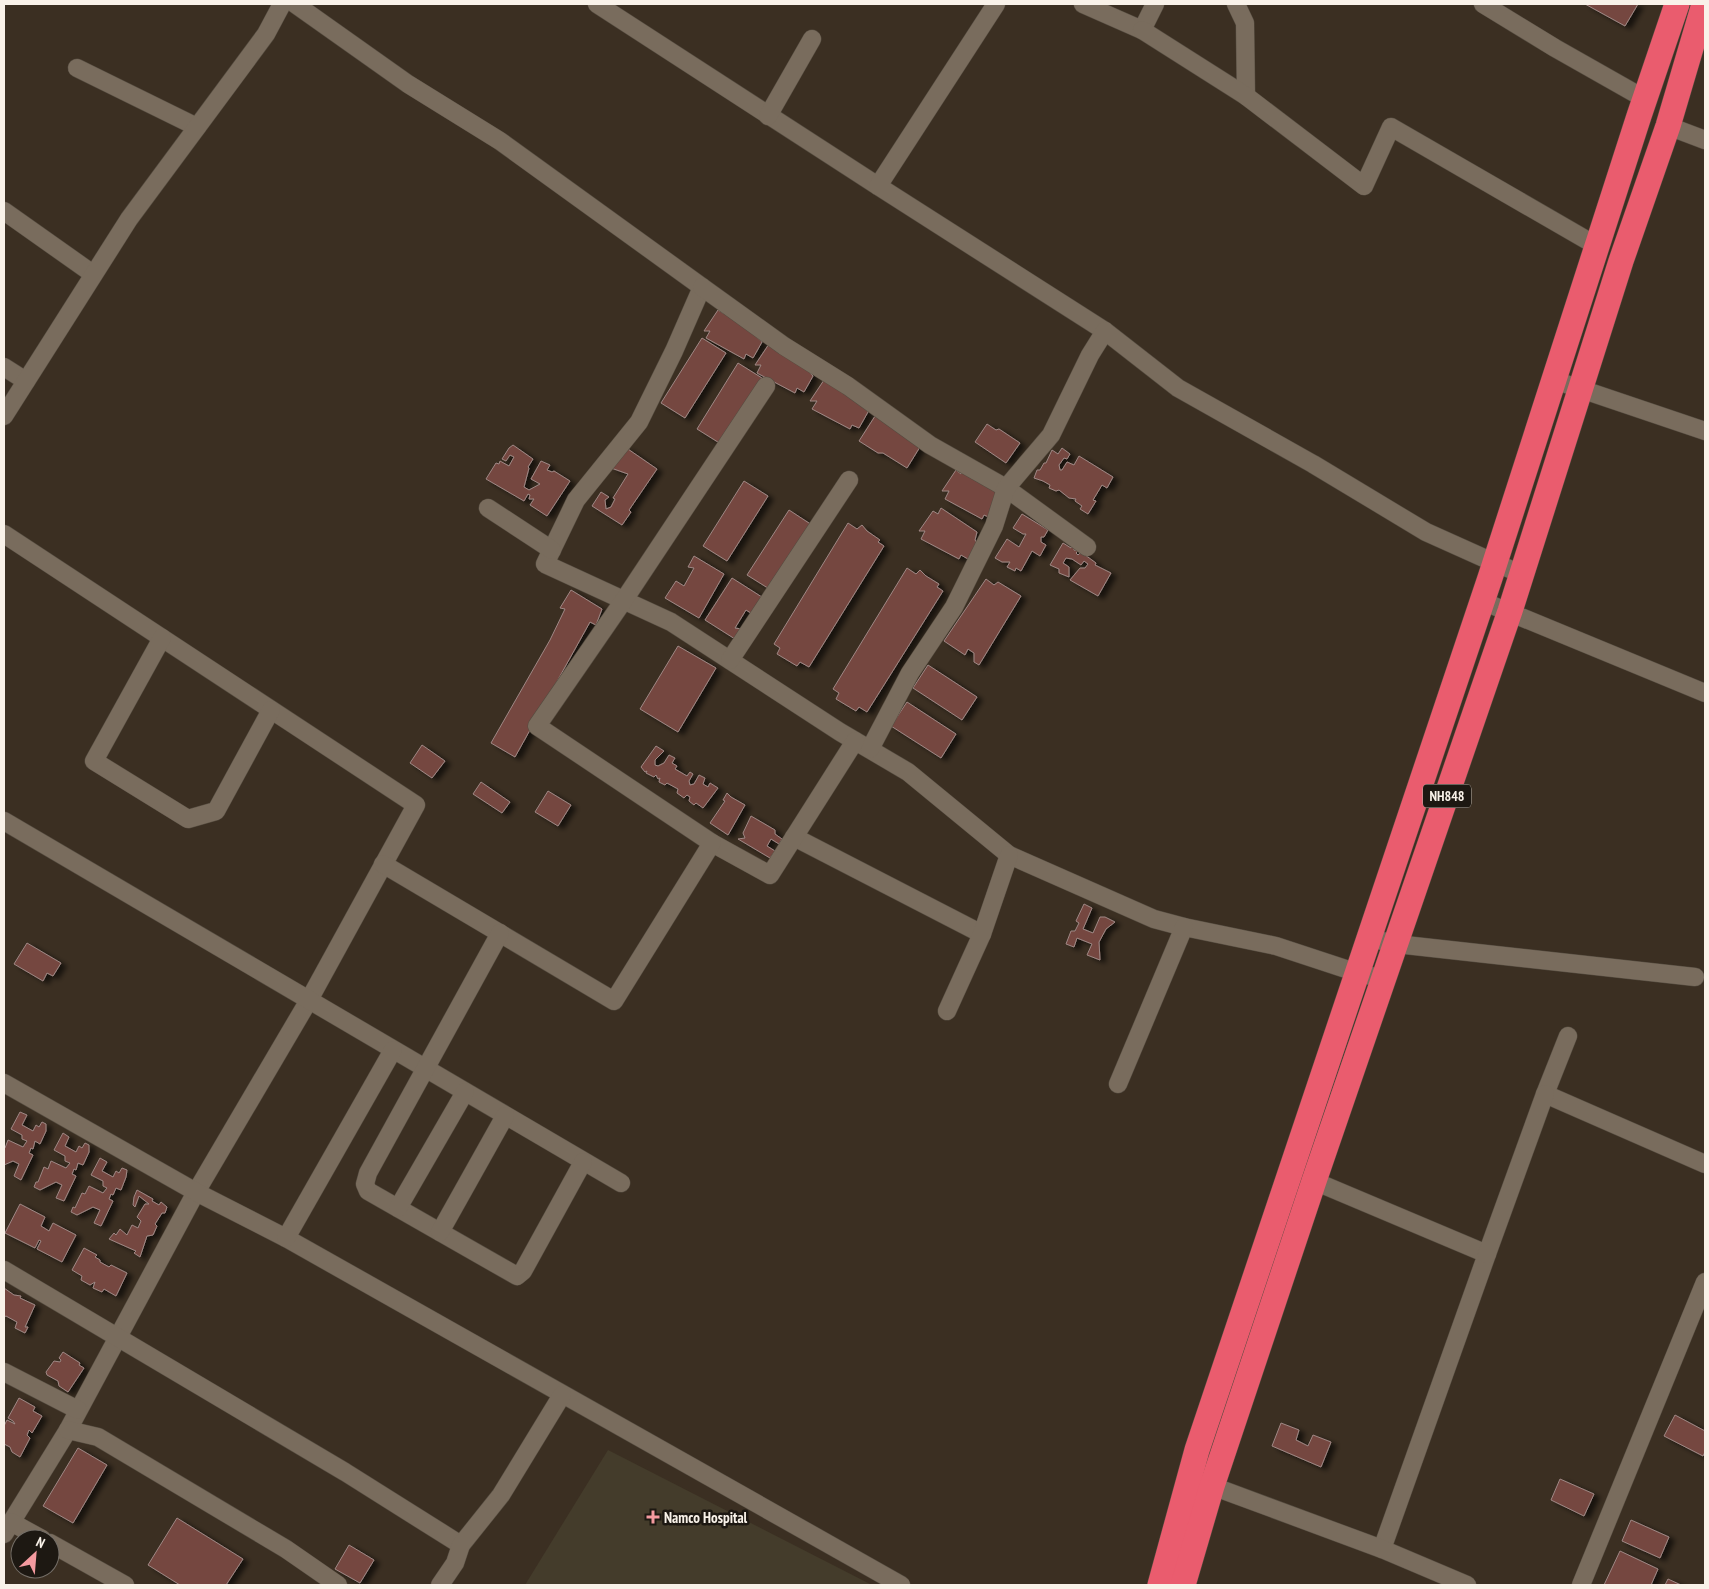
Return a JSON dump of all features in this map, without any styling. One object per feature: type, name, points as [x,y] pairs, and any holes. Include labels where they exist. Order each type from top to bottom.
[{"type":"highway","name":"NH848","points":[[1174,1576],[1197,1450],[1495,563],[1676,4]]},
{"type":"highway","name":"NH848","points":[[1174,1576],[1212,1486],[1314,1181],[1510,611],[1621,261],[1668,126],[1703,13]]},
{"type":"highway","points":[[1447,706],[1474,716]]},
{"type":"highway","points":[[1407,825],[1433,834]]},
{"type":"street","points":[[4,416],[128,219],[266,34],[282,4]]},
{"type":"street","points":[[296,4],[408,84],[500,142],[784,346],[848,386],[930,445],[1006,488],[1087,547]]},
{"type":"street","points":[[597,4],[768,116],[1105,330],[1178,388],[1313,464],[1426,532],[1522,574]]},
{"type":"street","points":[[878,186],[996,4]]},
{"type":"street","points":[[1083,4],[1142,30],[1246,96],[1364,186],[1391,127],[1597,246]]},
{"type":"street","points":[[1142,30],[1155,4]]},
{"type":"street","points":[[1236,4],[1246,23],[1246,96]]},
{"type":"street","points":[[1483,4],[1555,48],[1645,99]]},
{"type":"street","points":[[1676,4],[1703,13]]},
{"type":"street","points":[[768,116],[812,40]]},
{"type":"street","points":[[77,68],[197,127]]},
{"type":"street","points":[[1668,126],[1705,140]]},
{"type":"street","points":[[4,211],[93,274]]},
{"type":"street","points":[[702,287],[674,352],[639,422],[576,500],[545,564],[671,622],[862,745],[908,772],[1009,855],[1154,919],[1276,946],[1358,973],[1384,979]]},
{"type":"street","points":[[766,386],[624,600],[537,726],[712,843],[770,875],[794,837],[862,745],[954,607],[994,526],[1006,488],[1051,435],[1090,355],[1105,330]]},
{"type":"street","points":[[4,367],[26,381]]},
{"type":"street","points":[[1554,380],[1705,431]]},
{"type":"street","points":[[730,660],[849,480]]},
{"type":"street","points":[[488,508],[552,550]]},
{"type":"street","points":[[4,534],[416,805],[308,1000],[196,1192],[68,1430],[8,1528]]},
{"type":"street","points":[[1482,601],[1705,692]]},
{"type":"street","points":[[162,638],[94,761],[188,819],[216,810],[271,710]]},
{"type":"street","points":[[4,821],[621,1184]]},
{"type":"street","points":[[794,837],[982,934]]},
{"type":"street","points":[[383,864],[614,1001],[712,843]]},
{"type":"street","points":[[947,1011],[982,934],[1009,855]]},
{"type":"street","points":[[1118,1084],[1184,927]]},
{"type":"street","points":[[500,933],[368,1173],[365,1184],[368,1191],[518,1276],[523,1271],[584,1162]]},
{"type":"street","points":[[1369,938],[1396,944],[1695,977]]},
{"type":"street","points":[[1382,1549],[1486,1254],[1568,1036]]},
{"type":"street","points":[[286,1238],[392,1050]]},
{"type":"street","points":[[4,1083],[196,1192],[286,1238],[901,1585]]},
{"type":"street","points":[[398,1208],[465,1092]]},
{"type":"street","points":[[1545,1094],[1705,1164]]},
{"type":"street","points":[[440,1232],[505,1116]]},
{"type":"street","points":[[1314,1181],[1486,1254]]},
{"type":"street","points":[[4,1270],[345,1472],[460,1545]]},
{"type":"street","points":[[1581,1585],[1705,1282]]},
{"type":"street","points":[[5,1377],[78,1410]]},
{"type":"street","points":[[440,1585],[455,1563],[460,1545],[501,1495],[562,1395]]},
{"type":"street","points":[[68,1430],[98,1437],[286,1549],[338,1585]]},
{"type":"street","points":[[1212,1486],[1382,1549],[1467,1585]]},
{"type":"street","points":[[60,1549],[125,1585]]},
{"type":"shaded area","name":"Namco Hospital","points":[[608,1450],[872,1585],[525,1585]]},
{"type":"building","points":[[1585,4],[1638,4],[1625,26]]},
{"type":"building","points":[[726,308],[762,342],[753,358],[746,354],[744,359],[706,338],[710,331],[704,331],[718,310],[723,313]]},
{"type":"building","points":[[702,338],[726,353],[685,418],[661,403]]},
{"type":"building","points":[[769,344],[813,366],[810,373],[813,376],[804,392],[797,388],[795,393],[757,373],[761,365],[755,365]]},
{"type":"building","points":[[738,363],[762,378],[721,444],[697,429]]},
{"type":"building","points":[[833,378],[868,412],[859,428],[852,425],[850,429],[812,409],[817,401],[810,401],[824,380]]},
{"type":"building","points":[[877,413],[923,442],[907,468],[859,441]]},
{"type":"building","points":[[987,424],[996,430],[999,429],[1020,443],[1006,463],[975,442]]},
{"type":"building","points":[[513,445],[533,459],[528,467],[524,487],[529,490],[540,484],[531,479],[541,461],[550,465],[547,470],[554,471],[570,481],[547,516],[530,505],[534,499],[529,499],[530,495],[528,494],[524,501],[486,479],[496,463],[499,464],[500,461],[509,466],[514,457],[510,455],[506,461],[502,459]]},
{"type":"building","points":[[625,447],[657,469],[629,510],[631,512],[622,525],[592,506],[601,492],[609,497],[605,500],[606,509],[611,507],[615,499],[613,498],[628,474],[611,468]]},
{"type":"building","points":[[1062,448],[1070,454],[1059,465],[1060,470],[1062,470],[1067,462],[1074,465],[1079,456],[1113,477],[1107,488],[1102,485],[1093,500],[1096,501],[1088,514],[1080,509],[1082,506],[1075,501],[1076,499],[1069,498],[1059,490],[1056,491],[1049,488],[1050,485],[1034,478],[1037,470],[1040,470],[1044,463],[1046,463],[1052,450],[1058,454]]},
{"type":"building","points":[[965,468],[1001,492],[991,518],[984,515],[982,519],[945,499],[949,491],[942,491],[956,470],[961,474]]},
{"type":"building","points":[[744,481],[768,496],[727,561],[703,546]]},
{"type":"building","points":[[941,508],[977,532],[975,540],[977,543],[968,559],[961,555],[959,559],[921,539],[925,531],[919,531],[933,511],[938,514]]},
{"type":"building","points":[[789,510],[812,525],[771,590],[747,575]]},
{"type":"building","points":[[1022,514],[1048,530],[1044,537],[1041,537],[1041,542],[1046,545],[1040,556],[1032,551],[1021,571],[1016,568],[1015,571],[1007,567],[1010,562],[1002,562],[995,558],[1007,539],[1019,547],[1026,534],[1013,528]]},
{"type":"building","points":[[848,523],[857,529],[862,525],[880,540],[878,542],[884,546],[809,667],[800,662],[797,666],[777,654],[780,648],[774,644]]},
{"type":"building","points":[[1063,543],[1071,548],[1072,546],[1074,547],[1074,550],[1078,551],[1076,553],[1078,555],[1081,552],[1096,563],[1095,565],[1111,573],[1098,596],[1070,580],[1080,568],[1085,568],[1088,564],[1084,561],[1081,565],[1072,559],[1066,558],[1063,563],[1069,567],[1069,577],[1059,573],[1059,569],[1050,565]]},
{"type":"building","points":[[694,556],[724,574],[699,618],[665,598],[676,581],[684,586],[694,568],[688,567]]},
{"type":"building","points":[[907,568],[916,574],[920,570],[939,584],[937,587],[943,591],[867,712],[859,707],[856,711],[836,699],[839,693],[833,689]]},
{"type":"building","points":[[732,578],[765,599],[754,615],[746,610],[735,628],[741,629],[735,639],[705,620]]},
{"type":"building","points":[[986,579],[994,585],[998,582],[1021,596],[979,665],[974,662],[974,653],[968,649],[965,655],[944,641]]},
{"type":"building","points":[[571,590],[602,609],[596,625],[590,622],[515,757],[491,743],[550,640],[565,609],[560,608]]},
{"type":"building","points":[[678,646],[716,668],[678,732],[640,709]]},
{"type":"building","points":[[928,665],[977,697],[962,720],[913,688]]},
{"type":"building","points":[[907,702],[956,734],[941,758],[891,726]]},
{"type":"building","points":[[422,745],[445,761],[432,778],[410,763]]},
{"type":"building","points":[[656,746],[664,751],[655,760],[655,765],[658,766],[664,763],[669,755],[675,758],[672,763],[677,766],[675,769],[687,776],[690,772],[693,774],[689,781],[690,785],[694,784],[699,775],[705,778],[703,784],[708,787],[710,783],[718,788],[703,808],[689,801],[690,797],[687,795],[684,798],[677,793],[678,789],[667,783],[665,785],[659,782],[660,778],[658,779],[656,775],[654,777],[646,773],[647,771],[645,772],[641,767]]},
{"type":"building","points":[[481,782],[510,802],[502,813],[473,794]]},
{"type":"building","points":[[548,791],[571,805],[558,826],[535,812]]},
{"type":"building","points":[[727,793],[745,805],[728,835],[710,823],[725,801],[723,800]]},
{"type":"building","points":[[751,816],[775,830],[775,834],[782,839],[779,844],[771,839],[767,846],[775,851],[770,858],[738,839],[745,838],[743,833]]},
{"type":"building","points":[[1084,904],[1092,908],[1083,929],[1093,933],[1100,917],[1105,917],[1115,922],[1106,929],[1099,942],[1100,960],[1087,955],[1092,944],[1077,938],[1074,947],[1066,944],[1071,931],[1075,931],[1079,923],[1076,921]]},
{"type":"building","points":[[27,943],[61,963],[53,976],[47,973],[43,981],[14,964]]},
{"type":"building","points":[[20,1112],[27,1115],[22,1125],[33,1131],[36,1125],[39,1127],[42,1122],[46,1124],[46,1131],[40,1144],[35,1141],[33,1149],[31,1148],[29,1153],[33,1155],[21,1180],[14,1176],[19,1164],[13,1161],[4,1165],[4,1147],[8,1140],[23,1147],[27,1141],[22,1139],[22,1135],[11,1129]]},
{"type":"building","points":[[63,1133],[69,1137],[65,1146],[76,1152],[79,1146],[82,1148],[85,1143],[89,1145],[89,1152],[83,1165],[78,1163],[76,1170],[74,1169],[72,1174],[76,1176],[64,1201],[56,1198],[62,1185],[56,1182],[40,1190],[34,1187],[44,1167],[48,1169],[51,1161],[66,1168],[70,1163],[65,1161],[65,1156],[54,1150]]},
{"type":"building","points":[[100,1158],[107,1162],[102,1171],[113,1177],[116,1171],[119,1173],[122,1168],[127,1170],[121,1190],[116,1188],[113,1195],[111,1194],[109,1199],[113,1201],[101,1226],[94,1223],[100,1210],[93,1207],[77,1215],[71,1212],[82,1193],[85,1194],[89,1186],[103,1193],[107,1188],[103,1186],[103,1181],[91,1175]]},
{"type":"building","points":[[137,1190],[153,1199],[152,1201],[159,1205],[161,1202],[167,1207],[165,1213],[162,1213],[155,1224],[157,1226],[153,1235],[147,1236],[140,1257],[134,1253],[136,1251],[109,1239],[114,1233],[116,1235],[120,1229],[127,1235],[132,1225],[138,1228],[141,1221],[137,1217],[145,1204],[149,1204],[139,1196],[135,1207],[133,1205]]},
{"type":"building","points":[[20,1204],[45,1217],[41,1226],[49,1231],[53,1223],[76,1235],[62,1262],[37,1249],[41,1241],[39,1240],[35,1248],[5,1233]]},
{"type":"building","points":[[84,1248],[97,1255],[95,1257],[100,1262],[127,1273],[116,1296],[104,1289],[102,1292],[93,1288],[95,1282],[90,1285],[81,1280],[82,1276],[72,1270]]},
{"type":"building","points":[[4,1288],[35,1305],[25,1327],[28,1327],[25,1333],[15,1328],[17,1322],[6,1316],[4,1317]]},
{"type":"building","points":[[63,1352],[80,1363],[79,1365],[84,1368],[68,1392],[59,1386],[58,1381],[47,1375],[46,1372],[54,1361],[60,1362],[59,1358]]},
{"type":"building","points":[[19,1398],[35,1407],[33,1411],[42,1416],[32,1433],[29,1430],[27,1435],[30,1438],[20,1457],[4,1444],[4,1426],[7,1420],[15,1424],[8,1418]]},
{"type":"building","points":[[1675,1415],[1705,1431],[1705,1452],[1703,1456],[1664,1436]]},
{"type":"building","points":[[1281,1423],[1299,1430],[1296,1440],[1308,1446],[1313,1435],[1331,1442],[1321,1467],[1272,1446]]},
{"type":"building","points":[[78,1448],[107,1465],[73,1523],[43,1506]]},
{"type":"building","points":[[1560,1479],[1594,1494],[1584,1516],[1551,1500]]},
{"type":"building","points":[[177,1518],[243,1559],[226,1585],[180,1585],[148,1565]]},
{"type":"building","points":[[1631,1520],[1669,1537],[1660,1558],[1622,1541]]},
{"type":"building","points":[[349,1545],[374,1560],[360,1583],[335,1569]]},
{"type":"building","points":[[1620,1551],[1658,1569],[1651,1585],[1604,1585]]},
{"type":"building","points":[[1668,1579],[1681,1585],[1665,1585]]},
{"type":"place","name":"Namco Hospital","points":[[653,1517]]}]
